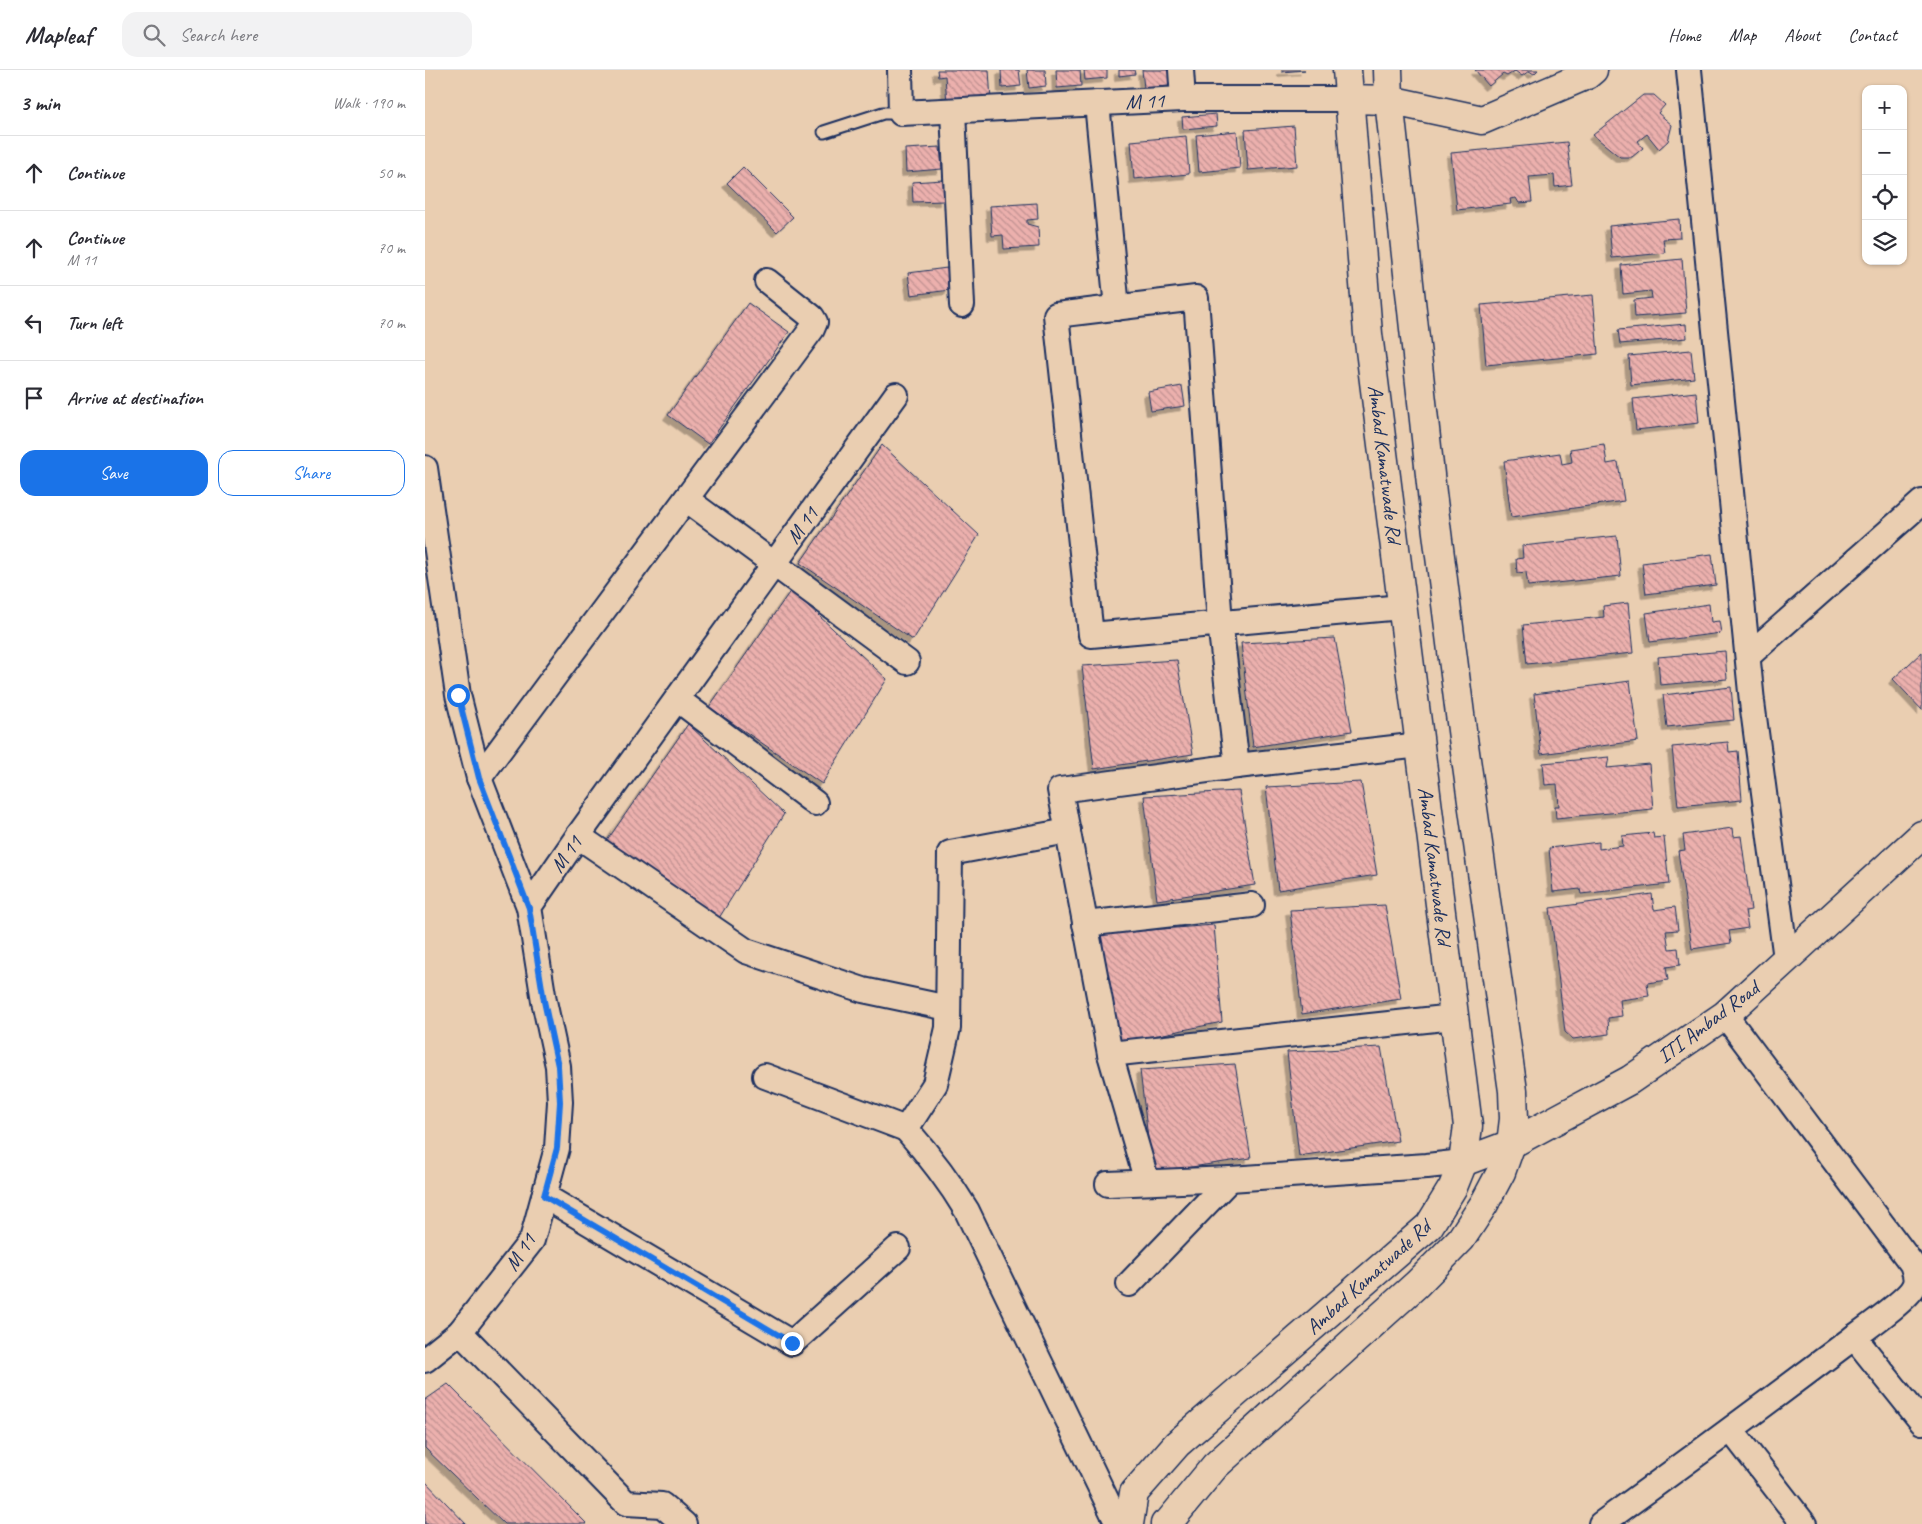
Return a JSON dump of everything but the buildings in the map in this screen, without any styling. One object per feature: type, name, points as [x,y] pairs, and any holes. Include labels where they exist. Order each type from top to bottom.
[{"type":"street","points":[[900,70],[901,113]]},
{"type":"street","points":[[1181,70],[1183,99]]},
{"type":"street","name":"Ambad Kamatwade Rd","points":[[1129,1524],[1134,1493],[1177,1444],[1429,1226],[1453,1187],[1463,1162],[1467,1126],[1368,334],[1347,70]]},
{"type":"street","name":"Ambad Kamatwade Rd","points":[[1165,1524],[1168,1523],[1215,1466],[1417,1284],[1461,1239],[1485,1204],[1501,1172],[1511,1144],[1514,1119],[1513,1091],[1461,728],[1432,493],[1389,100],[1388,70]]},
{"type":"street","name":"M 11","points":[[901,113],[1183,99],[1348,99],[1389,100],[1482,120],[1587,75],[1593,70]]},
{"type":"street","points":[[1689,70],[1747,656],[1786,960]]},
{"type":"street","points":[[1097,103],[1117,308]]},
{"type":"street","points":[[953,111],[962,305]]},
{"type":"street","points":[[479,778],[812,329],[815,322],[812,318],[767,281]]},
{"type":"street","points":[[1237,766],[1220,622],[1196,298],[1056,315],[1091,635],[1220,622],[1403,607]]},
{"type":"street","name":"M 11","points":[[425,1360],[460,1332],[532,1240],[557,1148],[560,1102],[558,1066],[544,1001],[529,908],[578,836],[896,395]]},
{"type":"street","points":[[425,468],[458,695],[479,778],[529,908]]},
{"type":"street","points":[[685,499],[907,662]]},
{"type":"street","points":[[1747,656],[1922,502]]},
{"type":"street","points":[[677,699],[815,802]]},
{"type":"street","points":[[1147,1182],[1110,1054],[1060,790],[1237,766],[1420,745]]},
{"type":"street","points":[[907,1129],[935,1084],[948,1028],[950,853],[1067,831]]},
{"type":"street","points":[[578,836],[746,952],[863,990],[948,1008]]},
{"type":"street","name":"ITI Ambad Road","points":[[1463,1162],[1511,1144],[1630,1080],[1725,1015],[1922,836]]},
{"type":"street","points":[[1085,924],[1252,905]]},
{"type":"street","points":[[1601,1524],[1731,1430],[1854,1337],[1905,1297],[1914,1286],[1916,1276],[1912,1264],[1725,1015]]},
{"type":"street","points":[[1110,1054],[1454,1017]]},
{"type":"street","points":[[765,1076],[907,1129],[935,1163],[967,1211],[1118,1524]]},
{"type":"street","points":[[1108,1184],[1231,1179],[1463,1162]]},
{"type":"street","points":[[1129,1284],[1231,1179]]},
{"type":"street","points":[[544,1196],[792,1343],[898,1248]]},
{"type":"street","points":[[1417,1237],[1440,1260]]},
{"type":"street","points":[[460,1332],[626,1503],[661,1505],[684,1524]]},
{"type":"street","points":[[1854,1337],[1922,1422]]},
{"type":"street","points":[[1731,1430],[1804,1524]]},
{"type":"lane","points":[[824,132],[883,113],[901,113]]},
{"type":"route","points":[[458,695],[479,778],[529,908],[544,1001],[558,1066],[560,1102],[557,1148],[544,1196],[792,1343]]}]
